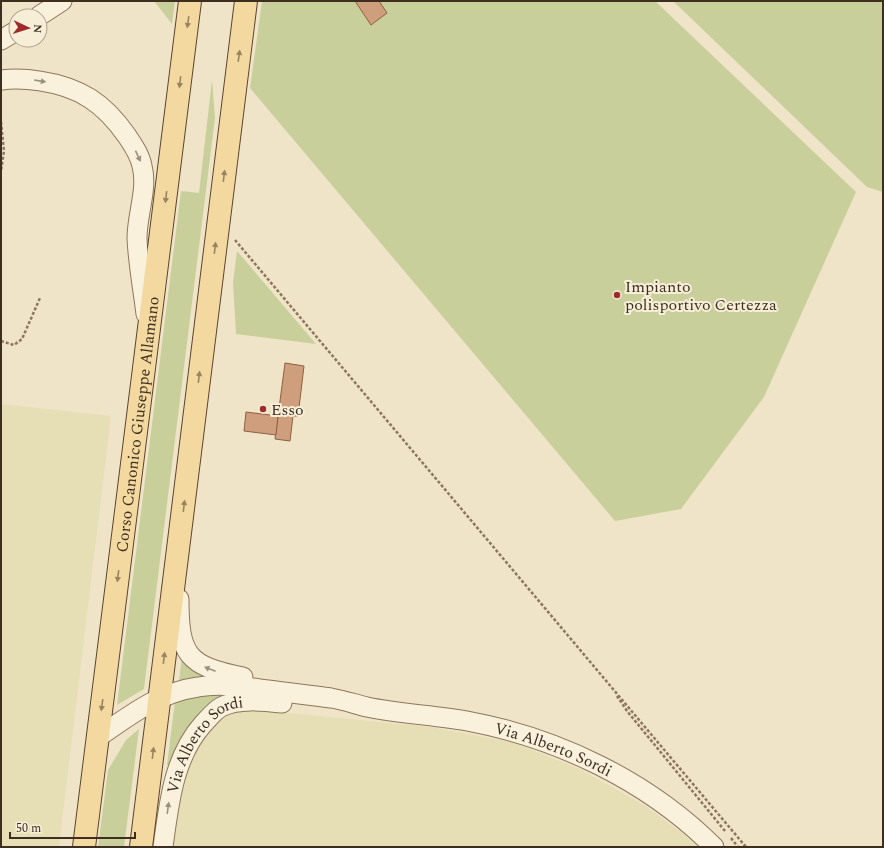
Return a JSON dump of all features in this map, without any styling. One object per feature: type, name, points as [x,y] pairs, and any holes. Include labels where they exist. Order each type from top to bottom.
[{"type":"main road","name":"Corso Canonico Giuseppe Allamano","points":[[84,847],[190,1]]},
{"type":"main road","points":[[141,847],[246,1]]},
{"type":"street","points":[[48,10],[62,1]]},
{"type":"street","points":[[1,80],[38,81],[57,84],[80,92],[99,104],[119,125],[134,147],[142,164],[144,176],[137,237],[148,335]]},
{"type":"street","name":"Via Alberto Sordi","points":[[179,544],[179,622],[187,652],[196,661],[205,668],[218,672],[334,690],[369,708]]},
{"type":"street","name":"Via Alberto Sordi","points":[[98,738],[144,705],[159,697],[199,686],[241,686],[332,698],[369,708],[433,716],[490,726],[557,747],[613,773],[644,791],[672,810],[714,847]]},
{"type":"street","name":"Via Alberto Sordi","points":[[163,847],[170,799],[178,769],[186,749],[198,729],[222,706],[236,702],[252,702],[332,709],[369,708]]},
{"type":"path","points":[[1,122],[4,144],[1,171]]},
{"type":"path","points":[[219,218],[746,847]]},
{"type":"path","points":[[1,341],[14,344],[22,339],[40,298]]},
{"type":"path","points":[[613,688],[627,711],[738,847]]},
{"type":"shaded area","points":[[1,404],[111,416],[59,847],[1,847]]},
{"type":"shaded area","points":[[240,708],[430,727],[512,742],[580,769],[647,807],[698,847],[171,847],[177,796],[190,756],[222,715]]},
{"type":"green space","points":[[154,1],[175,1],[172,24]]},
{"type":"green space","name":"Impianto polisportivo Certezza","points":[[262,1],[655,1],[856,192],[764,397],[681,509],[615,521],[250,88]]},
{"type":"green space","points":[[673,1],[883,1],[883,192],[867,187]]},
{"type":"green space","points":[[212,80],[215,118],[144,689],[117,705],[181,191],[199,193]]},
{"type":"green space","points":[[237,251],[316,344],[236,334],[233,282]]},
{"type":"green space","points":[[182,657],[209,677],[179,680]]},
{"type":"green space","points":[[238,694],[220,697],[211,702],[195,717],[179,745],[171,765],[167,765],[175,701],[186,696]]},
{"type":"green space","points":[[139,729],[124,847],[98,847],[108,770],[126,740]]},
{"type":"building","points":[[355,1],[379,1],[387,13],[371,25]]},
{"type":"building","points":[[285,363],[304,366],[298,416],[293,416],[290,441],[275,439]]},
{"type":"building","points":[[246,412],[278,416],[276,435],[244,431]]},
{"type":"place","name":"Impianto polisportivo Certezza","points":[[617,295]]},
{"type":"place","name":"Esso","points":[[263,409]]}]
